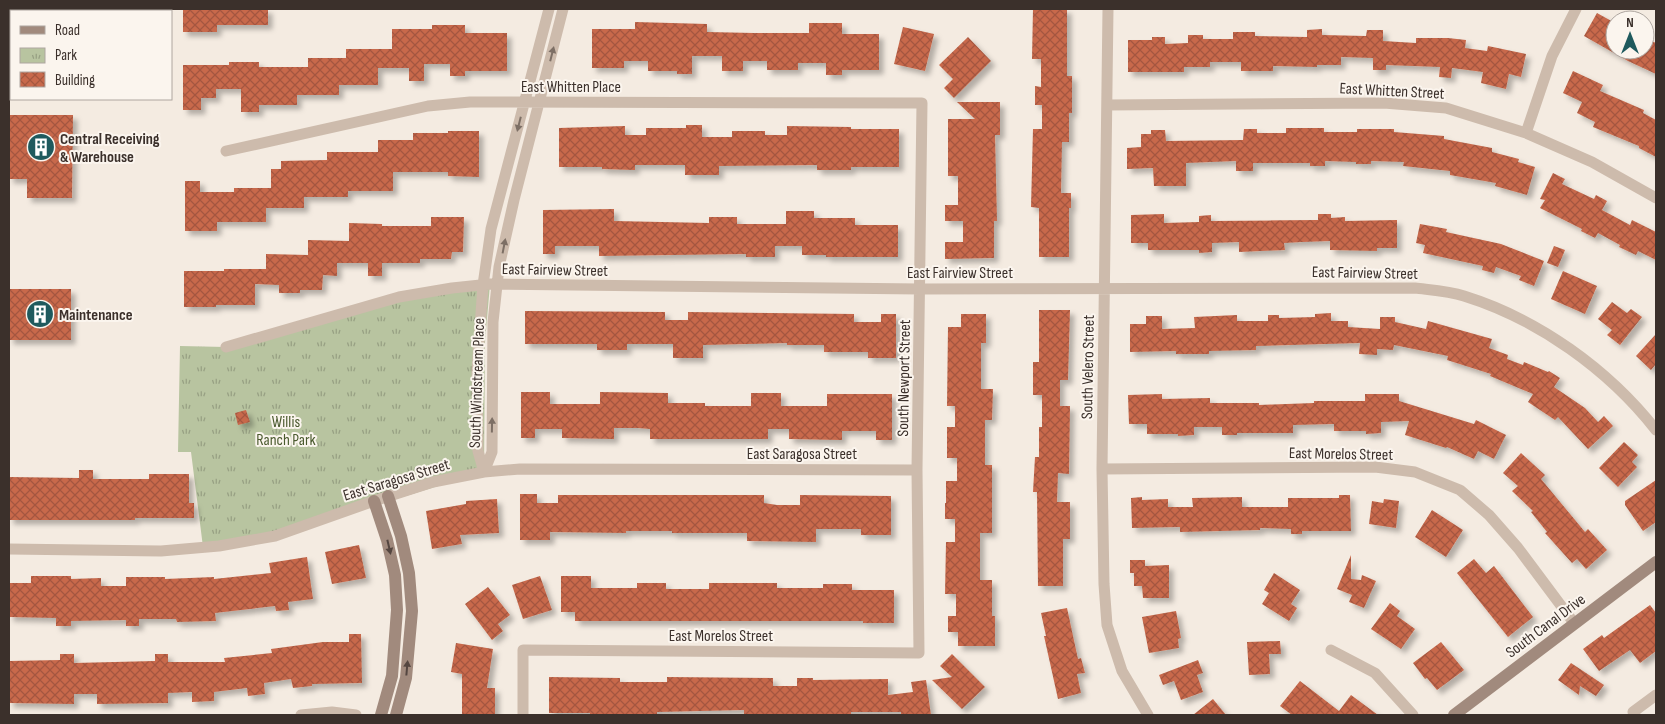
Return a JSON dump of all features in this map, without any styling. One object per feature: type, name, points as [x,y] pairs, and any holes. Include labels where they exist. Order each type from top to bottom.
[{"type":"street","name":"South Windstream Place","points":[[484,472],[478,451],[477,371],[483,285],[491,229],[549,9]]},
{"type":"street","name":"South Windstream Place","points":[[484,472],[492,452],[493,322],[496,284],[514,200],[563,9]]},
{"type":"street","name":"South Velero Street","points":[[1108,9],[1102,469],[1104,584],[1107,625],[1122,671],[1148,715]]},
{"type":"street","points":[[1526,133],[1552,56],[1576,9]]},
{"type":"street","name":"East Whitten Place","points":[[226,151],[428,106],[470,102],[922,103]]},
{"type":"street","name":"South Newport Street","points":[[919,653],[917,470],[922,103]]},
{"type":"street","name":"East Whitten Street","points":[[1107,105],[1384,103],[1446,108],[1526,133],[1592,162],[1656,198]]},
{"type":"street","name":"East Fairview Street","points":[[226,347],[399,297],[452,288],[496,284],[920,289],[1415,288],[1463,296],[1509,314],[1551,337],[1600,372],[1640,409],[1656,430]]},
{"type":"street","name":"East Morelos Street","points":[[1102,469],[1375,467],[1415,472],[1460,490],[1489,515],[1518,548],[1574,624]]},
{"type":"street","name":"East Saragosa Street","points":[[9,548],[161,551],[219,546],[275,536],[432,482],[484,472],[520,469],[917,470]]},
{"type":"street","points":[[388,496],[401,536],[409,573],[412,611],[406,678],[396,715]]},
{"type":"street","points":[[374,501],[387,540],[393,566],[398,610],[392,676],[381,715]]},
{"type":"street","name":"South Canal Drive","points":[[1454,715],[1656,562]]},
{"type":"street","name":"East Morelos Street","points":[[523,715],[524,650],[919,653]]},
{"type":"street","points":[[1331,650],[1375,673],[1414,715]]},
{"type":"street","points":[[1634,714],[1656,695]]},
{"type":"street","points":[[301,715],[332,712],[356,715]]},
{"type":"green space","name":"Willis Ranch Park","points":[[490,284],[485,342],[484,472],[275,536],[203,547],[191,452],[178,452],[180,346],[226,347],[399,297]]},
{"type":"building","points":[[183,9],[268,9],[268,25],[217,25],[217,32],[183,32]]},
{"type":"building","points":[[1033,9],[1067,9],[1067,76],[1072,76],[1072,113],[1069,113],[1069,142],[1062,142],[1061,193],[1071,193],[1071,208],[1069,208],[1069,257],[1039,257],[1039,208],[1031,207],[1033,129],[1042,129],[1042,105],[1035,105],[1035,86],[1041,87],[1041,59],[1032,59]]},
{"type":"building","points":[[1597,13],[1605,17],[1605,48],[1584,36]]},
{"type":"building","points":[[635,22],[707,24],[707,32],[754,33],[809,33],[809,23],[842,23],[842,34],[879,34],[879,70],[842,70],[842,75],[826,75],[826,63],[798,63],[798,70],[767,70],[767,61],[743,61],[743,71],[722,71],[722,56],[692,56],[692,74],[677,74],[677,71],[648,71],[648,61],[624,61],[624,68],[592,68],[592,29],[635,29]]},
{"type":"building","points":[[432,25],[465,25],[465,33],[507,33],[507,71],[465,71],[465,76],[450,76],[450,64],[424,64],[424,81],[409,81],[409,68],[378,68],[378,85],[339,85],[339,95],[297,95],[297,105],[259,105],[259,112],[241,112],[241,89],[216,89],[216,98],[201,98],[201,110],[183,110],[183,65],[229,65],[229,62],[259,62],[259,67],[308,67],[308,58],[346,58],[346,49],[392,49],[392,29],[432,29]]},
{"type":"building","points":[[903,27],[934,34],[925,71],[894,64]]},
{"type":"building","points":[[1322,29],[1322,35],[1366,36],[1367,30],[1383,30],[1383,41],[1416,43],[1416,38],[1466,40],[1465,48],[1487,51],[1488,46],[1526,54],[1521,77],[1509,74],[1506,89],[1481,83],[1483,72],[1452,68],[1451,78],[1439,77],[1440,67],[1386,65],[1386,70],[1373,70],[1373,58],[1341,57],[1341,65],[1317,65],[1317,67],[1273,66],[1273,71],[1241,71],[1241,62],[1210,62],[1210,67],[1184,67],[1184,72],[1128,72],[1128,40],[1152,40],[1152,37],[1165,37],[1165,44],[1188,43],[1188,35],[1203,35],[1203,39],[1233,39],[1233,32],[1255,32],[1255,36],[1307,37],[1307,30]]},
{"type":"building","points":[[968,37],[991,61],[954,98],[944,88],[953,79],[939,65]]},
{"type":"building","points":[[1656,43],[1656,74],[1626,60],[1655,60]]},
{"type":"building","points":[[1573,71],[1603,85],[1600,91],[1644,110],[1643,113],[1656,120],[1656,157],[1639,148],[1639,146],[1593,127],[1595,122],[1577,113],[1582,102],[1563,93]]},
{"type":"building","points":[[957,102],[1000,102],[1000,135],[995,135],[997,221],[994,221],[994,258],[945,259],[945,242],[963,242],[963,221],[945,221],[945,205],[958,205],[958,176],[948,176],[948,119],[975,119]]},
{"type":"building","name":"Central Receiving & Warehouse","points":[[9,115],[73,115],[72,198],[27,198],[27,179],[9,179]]},
{"type":"building","points":[[686,125],[702,125],[702,137],[732,137],[732,131],[765,131],[765,135],[787,135],[787,126],[899,129],[899,167],[851,167],[851,170],[817,170],[817,165],[719,166],[719,175],[685,175],[685,165],[635,165],[635,170],[602,169],[602,167],[559,167],[559,128],[625,126],[625,135],[646,135],[646,128],[686,128]]},
{"type":"building","points":[[1286,128],[1324,128],[1324,132],[1357,132],[1357,129],[1394,129],[1394,132],[1444,136],[1444,139],[1492,148],[1492,152],[1519,159],[1518,162],[1535,167],[1527,195],[1495,186],[1496,183],[1450,175],[1450,171],[1403,166],[1404,162],[1371,161],[1371,164],[1356,164],[1356,162],[1325,161],[1325,166],[1310,166],[1310,163],[1253,163],[1253,171],[1236,171],[1236,161],[1186,163],[1186,186],[1154,186],[1153,168],[1127,169],[1127,148],[1141,147],[1141,134],[1151,134],[1151,130],[1165,130],[1166,141],[1243,140],[1244,129],[1257,129],[1257,133],[1286,133]]},
{"type":"building","points":[[448,131],[479,131],[479,177],[448,176],[448,172],[393,172],[393,191],[348,191],[348,197],[304,197],[304,208],[266,208],[266,222],[217,222],[217,231],[185,231],[185,181],[200,181],[200,192],[234,192],[234,188],[271,188],[271,169],[281,169],[281,161],[327,160],[327,152],[378,152],[378,140],[413,140],[413,133],[448,133]]},
{"type":"building","points":[[1553,173],[1565,179],[1562,184],[1594,199],[1596,195],[1607,201],[1602,210],[1630,225],[1632,220],[1656,232],[1656,260],[1638,251],[1636,255],[1619,247],[1620,245],[1598,233],[1595,238],[1581,231],[1582,229],[1540,208],[1545,200],[1540,199]]},
{"type":"building","points":[[614,209],[614,221],[709,223],[709,217],[737,217],[737,224],[786,224],[786,211],[814,211],[814,218],[855,218],[855,225],[898,225],[898,257],[802,255],[802,246],[775,246],[775,257],[746,257],[746,254],[599,256],[599,246],[555,246],[555,254],[543,254],[543,210]]},
{"type":"building","points":[[1164,214],[1164,223],[1199,222],[1199,216],[1211,215],[1211,221],[1318,220],[1318,214],[1331,214],[1331,218],[1345,217],[1345,221],[1397,220],[1397,248],[1377,248],[1377,251],[1330,250],[1330,241],[1284,243],[1285,250],[1239,252],[1239,242],[1212,243],[1212,252],[1199,253],[1199,250],[1148,250],[1148,243],[1131,243],[1131,215]]},
{"type":"building","points":[[431,217],[464,217],[463,252],[452,252],[451,259],[420,259],[420,263],[382,263],[382,276],[368,276],[368,263],[337,263],[337,276],[323,275],[322,290],[300,290],[300,293],[279,293],[279,285],[255,284],[255,305],[184,307],[184,271],[266,269],[266,254],[308,255],[308,240],[349,241],[349,223],[382,224],[382,226],[431,226]]},
{"type":"building","points":[[1420,224],[1447,229],[1446,232],[1501,244],[1544,261],[1534,286],[1519,280],[1521,276],[1496,267],[1494,273],[1482,270],[1483,266],[1423,253],[1425,245],[1416,243]]},
{"type":"building","points":[[1554,246],[1565,250],[1558,267],[1547,263]]},
{"type":"building","points":[[1563,271],[1597,286],[1585,314],[1551,299]]},
{"type":"building","name":"Maintenance","points":[[9,289],[71,289],[71,340],[9,340]]},
{"type":"building","points":[[1612,302],[1627,313],[1631,309],[1642,317],[1620,345],[1607,335],[1612,330],[1598,319]]},
{"type":"building","points":[[1039,310],[1070,310],[1068,380],[1060,380],[1060,406],[1070,406],[1069,474],[1058,473],[1057,502],[1070,502],[1070,539],[1063,539],[1063,586],[1038,586],[1037,492],[1033,492],[1035,457],[1039,457],[1039,427],[1042,427],[1042,395],[1033,395],[1033,362],[1039,362]]},
{"type":"building","points":[[525,311],[665,312],[665,320],[688,320],[688,312],[854,314],[854,322],[881,322],[881,314],[896,314],[896,358],[868,358],[868,352],[824,352],[824,345],[787,345],[787,343],[703,345],[703,358],[673,358],[673,344],[627,344],[627,350],[597,350],[597,344],[525,344]]},
{"type":"building","points":[[1331,313],[1331,321],[1348,321],[1348,327],[1380,329],[1380,317],[1395,317],[1395,322],[1426,329],[1428,321],[1492,339],[1489,348],[1508,355],[1507,359],[1523,365],[1524,362],[1549,371],[1560,378],[1554,387],[1585,408],[1598,422],[1604,416],[1613,426],[1588,449],[1558,417],[1555,420],[1528,402],[1533,394],[1490,376],[1491,374],[1447,360],[1448,356],[1394,345],[1393,350],[1377,349],[1377,355],[1359,354],[1360,343],[1256,346],[1256,350],[1209,351],[1209,354],[1176,354],[1176,351],[1130,352],[1130,324],[1146,324],[1146,316],[1162,316],[1162,329],[1195,328],[1194,317],[1237,315],[1237,321],[1268,321],[1268,315],[1279,315],[1279,318],[1315,317],[1315,314]]},
{"type":"building","points":[[961,314],[986,314],[986,343],[981,343],[981,389],[993,389],[992,420],[985,420],[985,465],[992,465],[992,533],[980,533],[980,580],[992,580],[992,616],[995,616],[995,646],[958,646],[958,632],[948,632],[948,616],[956,616],[956,594],[945,594],[946,542],[955,542],[955,519],[945,519],[946,481],[957,481],[957,458],[947,458],[947,427],[955,427],[955,406],[947,406],[948,327],[961,327]]},
{"type":"building","points":[[1656,334],[1656,364],[1651,370],[1636,356]]},
{"type":"building","points":[[521,392],[550,392],[550,404],[600,404],[600,392],[668,393],[668,403],[705,403],[705,406],[751,406],[751,393],[781,393],[781,406],[827,406],[827,394],[892,394],[892,440],[876,440],[876,431],[842,431],[842,440],[789,439],[789,429],[768,429],[768,439],[650,439],[650,429],[638,428],[614,428],[614,439],[562,438],[562,429],[535,429],[535,438],[521,438]]},
{"type":"building","points":[[1162,394],[1162,399],[1210,398],[1210,403],[1259,403],[1259,405],[1314,403],[1314,401],[1365,401],[1365,394],[1399,394],[1399,401],[1474,424],[1476,420],[1506,435],[1494,459],[1478,451],[1474,459],[1447,447],[1405,435],[1409,421],[1381,422],[1381,433],[1366,434],[1366,431],[1334,431],[1334,424],[1293,425],[1293,433],[1237,433],[1237,435],[1222,435],[1222,427],[1194,427],[1194,435],[1178,436],[1178,434],[1147,434],[1147,424],[1129,424],[1128,395]]},
{"type":"building","points":[[246,410],[250,422],[238,425],[235,413]]},
{"type":"building","points":[[1624,442],[1638,455],[1632,462],[1637,467],[1618,487],[1599,468]]},
{"type":"building","points":[[1521,453],[1545,475],[1541,479],[1585,532],[1588,529],[1607,550],[1586,569],[1577,559],[1572,563],[1545,533],[1547,532],[1531,512],[1533,511],[1512,491],[1518,486],[1503,473]]},
{"type":"building","points":[[79,470],[93,470],[93,479],[149,479],[149,474],[189,474],[189,503],[194,503],[194,518],[9,520],[9,477],[79,478]]},
{"type":"building","points":[[1656,480],[1656,522],[1643,531],[1625,505],[1625,501]]},
{"type":"building","points":[[520,494],[537,494],[537,503],[558,503],[558,495],[764,495],[764,503],[777,505],[800,505],[800,495],[891,496],[891,535],[861,535],[861,529],[816,529],[816,542],[747,541],[747,533],[672,533],[672,531],[626,531],[626,533],[550,532],[550,540],[520,540]]},
{"type":"building","points":[[1339,495],[1350,495],[1351,531],[1302,531],[1302,534],[1291,534],[1291,529],[1260,528],[1260,530],[1180,532],[1180,527],[1132,528],[1131,498],[1142,497],[1142,500],[1168,499],[1168,507],[1193,507],[1192,498],[1242,497],[1242,507],[1288,507],[1288,498],[1339,498]]},
{"type":"building","points":[[497,499],[499,533],[460,535],[462,544],[432,549],[426,511],[466,504],[466,501]]},
{"type":"building","points":[[1384,499],[1399,501],[1396,528],[1369,524],[1372,501],[1383,504]]},
{"type":"building","points":[[1432,510],[1463,530],[1446,557],[1415,537]]},
{"type":"building","points":[[359,545],[366,578],[332,584],[325,552]]},
{"type":"building","points":[[1351,555],[1351,579],[1361,580],[1362,575],[1376,581],[1364,608],[1349,602],[1352,595],[1337,589]]},
{"type":"building","points":[[307,557],[313,599],[288,602],[289,610],[276,611],[275,606],[215,613],[216,621],[177,622],[176,619],[139,619],[139,626],[126,626],[126,620],[71,621],[71,626],[56,626],[56,618],[9,617],[9,583],[31,583],[31,576],[71,576],[71,579],[101,578],[101,586],[126,586],[126,577],[165,577],[165,579],[214,577],[214,579],[271,573],[269,563]]},
{"type":"building","points":[[1474,559],[1486,573],[1494,566],[1533,617],[1508,637],[1457,573]]},
{"type":"building","points":[[1130,560],[1145,560],[1145,566],[1169,565],[1169,598],[1143,598],[1142,586],[1134,586],[1134,573],[1130,573]]},
{"type":"building","points":[[1274,573],[1300,590],[1291,604],[1297,608],[1289,621],[1262,604],[1269,593],[1264,590]]},
{"type":"building","points":[[540,576],[552,610],[523,619],[512,585]]},
{"type":"building","points":[[561,576],[591,576],[591,588],[637,588],[637,583],[666,583],[666,589],[709,589],[709,583],[777,583],[777,588],[823,588],[823,584],[852,584],[852,590],[894,590],[894,623],[863,623],[863,621],[575,621],[575,612],[561,612]]},
{"type":"building","points":[[488,587],[510,615],[498,624],[503,631],[492,640],[465,604]]},
{"type":"building","points":[[1390,603],[1400,611],[1397,616],[1415,629],[1401,649],[1371,629]]},
{"type":"building","points":[[1650,605],[1656,613],[1656,651],[1640,663],[1630,650],[1599,671],[1583,649],[1602,635],[1604,638]]},
{"type":"building","points":[[1067,608],[1078,659],[1081,658],[1085,673],[1077,674],[1081,693],[1058,699],[1044,636],[1046,636],[1041,613]]},
{"type":"building","points":[[1176,611],[1181,638],[1178,639],[1179,648],[1149,653],[1142,617]]},
{"type":"building","points":[[349,634],[361,634],[362,683],[312,684],[312,686],[293,688],[291,679],[264,683],[265,694],[248,696],[247,688],[214,692],[214,701],[192,702],[192,692],[168,693],[168,703],[97,704],[97,694],[74,694],[74,704],[9,703],[9,661],[60,660],[60,654],[74,654],[74,663],[155,661],[155,654],[168,654],[168,662],[225,662],[224,658],[272,653],[271,649],[323,642],[349,642]]},
{"type":"building","points":[[1280,641],[1281,654],[1269,654],[1270,674],[1249,675],[1247,642]]},
{"type":"building","points":[[1441,642],[1464,670],[1437,690],[1427,678],[1425,679],[1413,663]]},
{"type":"building","points":[[456,643],[493,649],[487,688],[495,688],[495,715],[462,715],[462,674],[451,672]]},
{"type":"building","points":[[952,654],[985,687],[962,709],[932,680],[952,677],[940,666]]},
{"type":"building","points":[[1198,660],[1203,673],[1197,675],[1203,692],[1181,700],[1174,681],[1163,685],[1159,675]]},
{"type":"building","points":[[1571,663],[1604,685],[1596,696],[1580,686],[1579,695],[1558,680]]},
{"type":"building","points":[[549,677],[620,678],[620,682],[667,682],[667,677],[773,678],[773,686],[797,686],[797,678],[813,678],[813,680],[888,679],[888,695],[913,692],[911,682],[926,680],[931,715],[901,715],[901,712],[851,712],[851,715],[744,715],[744,710],[657,712],[657,715],[549,713]]},
{"type":"building","points":[[1300,681],[1339,711],[1351,695],[1378,715],[1292,715],[1280,706]]},
{"type":"building","points":[[1213,699],[1226,715],[1193,715]]},
{"type":"place","name":"Central Receiving & Warehouse","points":[[41,147]]},
{"type":"place","name":"Maintenance","points":[[40,314]]}]
